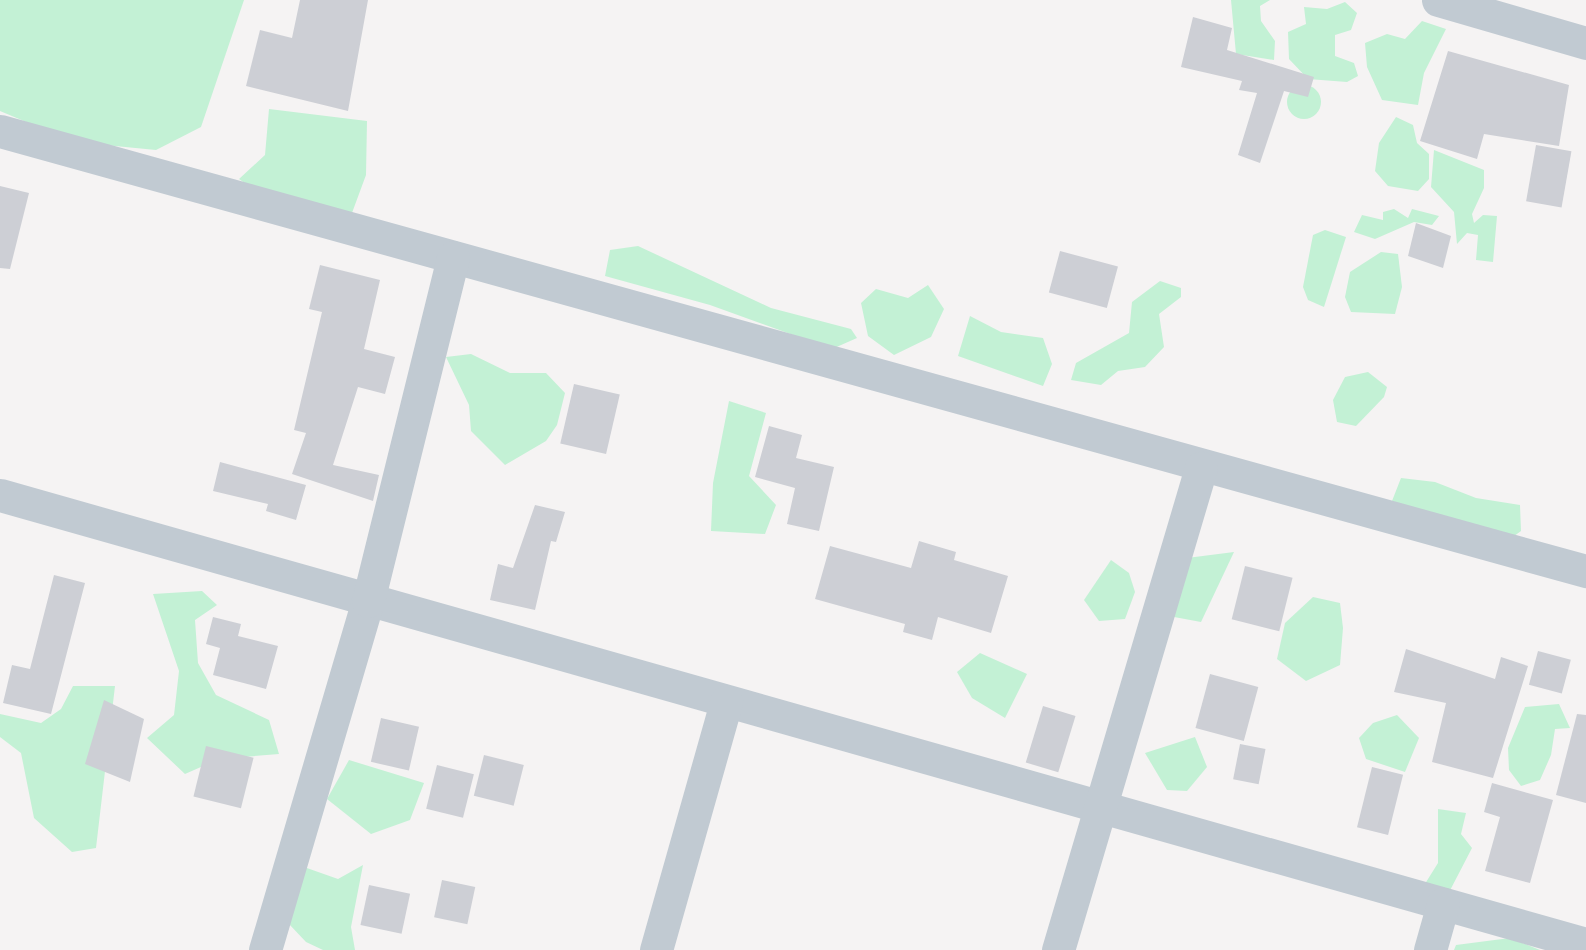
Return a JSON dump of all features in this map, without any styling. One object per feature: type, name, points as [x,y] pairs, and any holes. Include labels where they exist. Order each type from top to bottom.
[{"type":"street","points":[[1438,0],[1504,9],[1586,43]]},
{"type":"street","points":[[0,131],[1201,468],[1586,571]]},
{"type":"street","points":[[265,950],[368,601],[453,257]]},
{"type":"street","points":[[1058,950],[1201,468]]},
{"type":"street","points":[[0,495],[1586,944]]},
{"type":"street","points":[[656,950],[726,702]]},
{"type":"street","points":[[1430,950],[1443,904]]},
{"type":"green space","points":[[0,0],[244,0],[201,127],[156,150],[74,142],[0,111]]},
{"type":"green space","points":[[1231,0],[1270,0],[1260,6],[1261,21],[1275,41],[1274,60],[1236,54]]},
{"type":"green space","points":[[1345,2],[1357,13],[1351,30],[1335,35],[1335,56],[1354,63],[1358,76],[1347,82],[1308,79],[1289,59],[1288,32],[1306,24],[1304,7],[1327,9]]},
{"type":"green space","points":[[1422,21],[1446,29],[1424,73],[1418,105],[1382,100],[1367,67],[1365,43],[1387,34],[1405,39]]},
{"type":"green space","points":[[1304,85],[1316,90],[1321,102],[1316,114],[1304,119],[1292,114],[1287,102],[1292,90]]},
{"type":"green space","points":[[269,109],[367,121],[366,175],[349,221],[286,212],[239,179],[265,155]]},
{"type":"green space","points":[[1396,117],[1413,125],[1417,143],[1429,154],[1429,179],[1418,191],[1388,186],[1375,171],[1379,143]]},
{"type":"green space","points":[[1434,150],[1484,170],[1484,188],[1472,214],[1474,223],[1483,215],[1497,216],[1493,262],[1476,260],[1478,235],[1467,233],[1457,244],[1454,212],[1431,187]]},
{"type":"green space","points":[[1394,209],[1408,218],[1412,209],[1439,216],[1432,225],[1414,222],[1375,239],[1354,232],[1362,215],[1383,220],[1383,212]]},
{"type":"green space","points":[[1325,230],[1346,237],[1324,307],[1308,300],[1303,287],[1313,235]]},
{"type":"green space","points":[[638,246],[771,308],[851,329],[857,338],[832,349],[710,305],[605,276],[610,250]]},
{"type":"green space","points":[[1381,252],[1398,254],[1402,287],[1395,314],[1351,312],[1345,297],[1350,272]]},
{"type":"green space","points":[[1160,281],[1181,288],[1181,297],[1159,314],[1164,347],[1145,367],[1118,371],[1101,385],[1071,380],[1076,363],[1129,333],[1132,302]]},
{"type":"green space","points":[[928,285],[944,309],[931,337],[894,355],[868,336],[861,303],[876,289],[908,298]]},
{"type":"green space","points":[[970,316],[1001,332],[1043,338],[1052,364],[1043,386],[958,356]]},
{"type":"green space","points":[[471,354],[510,373],[546,373],[565,393],[557,425],[546,441],[505,465],[471,431],[469,405],[446,357]]},
{"type":"green space","points":[[1368,372],[1387,387],[1384,397],[1356,426],[1337,422],[1333,400],[1345,377]]},
{"type":"green space","points":[[729,401],[766,413],[749,476],[776,505],[765,534],[711,531],[713,483]]},
{"type":"green space","points":[[1401,478],[1435,482],[1476,498],[1520,505],[1521,531],[1506,542],[1392,501]]},
{"type":"green space","points":[[1234,552],[1201,622],[1158,614],[1187,558]]},
{"type":"green space","points":[[1111,560],[1129,573],[1135,592],[1125,619],[1099,621],[1084,600]]},
{"type":"green space","points":[[202,591],[217,605],[195,620],[198,663],[216,695],[269,720],[279,754],[219,759],[185,774],[147,738],[174,715],[179,671],[153,594]]},
{"type":"green space","points":[[1313,597],[1340,603],[1343,628],[1340,665],[1306,681],[1277,659],[1285,623]]},
{"type":"green space","points":[[980,653],[1027,674],[1005,718],[972,698],[957,672]]},
{"type":"green space","points":[[73,686],[115,686],[96,848],[72,852],[34,818],[21,753],[0,737],[0,714],[41,723],[61,709]]},
{"type":"green space","points":[[1559,704],[1570,728],[1555,729],[1551,755],[1540,780],[1521,786],[1509,770],[1508,748],[1525,707]]},
{"type":"green space","points":[[1397,715],[1419,738],[1405,772],[1366,759],[1359,738],[1373,723]]},
{"type":"green space","points":[[1195,737],[1207,767],[1187,791],[1167,790],[1145,753]]},
{"type":"green space","points":[[349,760],[424,783],[410,820],[371,834],[327,799]]},
{"type":"green space","points":[[1438,809],[1466,813],[1461,834],[1472,848],[1444,902],[1423,887],[1438,863]]},
{"type":"green space","points":[[363,865],[351,927],[355,950],[323,950],[306,942],[289,924],[304,867],[338,879]]},
{"type":"green space","points":[[1510,938],[1540,950],[1454,950],[1456,945]]},
{"type":"building","points":[[300,0],[368,0],[348,111],[246,86],[260,30],[292,38]]},
{"type":"building","points":[[1193,17],[1232,28],[1227,50],[1314,77],[1308,97],[1284,91],[1260,163],[1238,155],[1257,93],[1239,90],[1242,81],[1181,67]]},
{"type":"building","points":[[1448,51],[1569,85],[1559,146],[1484,134],[1477,159],[1420,141]]},
{"type":"building","points":[[1536,145],[1571,151],[1562,207],[1526,201]]},
{"type":"building","points":[[0,186],[29,193],[10,269],[0,268]]},
{"type":"building","points":[[1416,223],[1451,236],[1443,268],[1408,256]]},
{"type":"building","points":[[1060,251],[1118,267],[1107,308],[1049,293]]},
{"type":"building","points":[[320,265],[380,280],[364,349],[395,357],[385,394],[358,387],[333,465],[379,475],[373,501],[292,474],[306,433],[294,430],[322,312],[309,309]]},
{"type":"building","points":[[574,384],[620,395],[606,454],[560,443]]},
{"type":"building","points":[[769,426],[802,435],[796,458],[834,467],[819,531],[787,524],[795,488],[755,477]]},
{"type":"building","points":[[220,462],[306,485],[296,520],[266,511],[268,504],[213,491]]},
{"type":"building","points":[[535,505],[565,512],[556,542],[551,541],[535,610],[490,600],[498,564],[513,568]]},
{"type":"building","points":[[919,541],[956,552],[954,560],[1008,576],[991,633],[938,617],[932,640],[903,632],[905,624],[815,599],[830,546],[911,568]]},
{"type":"building","points":[[1245,566],[1293,578],[1279,631],[1232,619]]},
{"type":"building","points":[[54,575],[85,583],[51,714],[3,703],[12,665],[30,669]]},
{"type":"building","points":[[213,617],[241,624],[238,636],[278,646],[266,689],[213,675],[220,648],[206,644]]},
{"type":"building","points":[[1406,649],[1495,679],[1501,657],[1528,666],[1493,778],[1432,762],[1446,703],[1394,692]]},
{"type":"building","points":[[1538,651],[1571,660],[1562,694],[1529,685]]},
{"type":"building","points":[[1210,674],[1258,687],[1244,741],[1196,728]]},
{"type":"building","points":[[104,700],[144,719],[130,782],[85,764]]},
{"type":"building","points":[[1043,706],[1076,716],[1058,772],[1026,762]]},
{"type":"building","points":[[1577,714],[1586,715],[1586,803],[1556,795]]},
{"type":"building","points":[[381,718],[419,727],[409,771],[371,762]]},
{"type":"building","points":[[1240,744],[1266,749],[1259,784],[1233,779]]},
{"type":"building","points":[[206,746],[254,758],[241,808],[193,796]]},
{"type":"building","points":[[484,755],[524,765],[514,806],[474,796]]},
{"type":"building","points":[[437,765],[474,774],[463,818],[426,809]]},
{"type":"building","points":[[1372,767],[1403,775],[1388,835],[1357,827]]},
{"type":"building","points":[[1492,783],[1553,800],[1530,883],[1485,871],[1500,817],[1484,812]]},
{"type":"building","points":[[442,880],[475,887],[467,924],[434,917]]},
{"type":"building","points":[[369,885],[410,894],[402,934],[360,925]]}]
